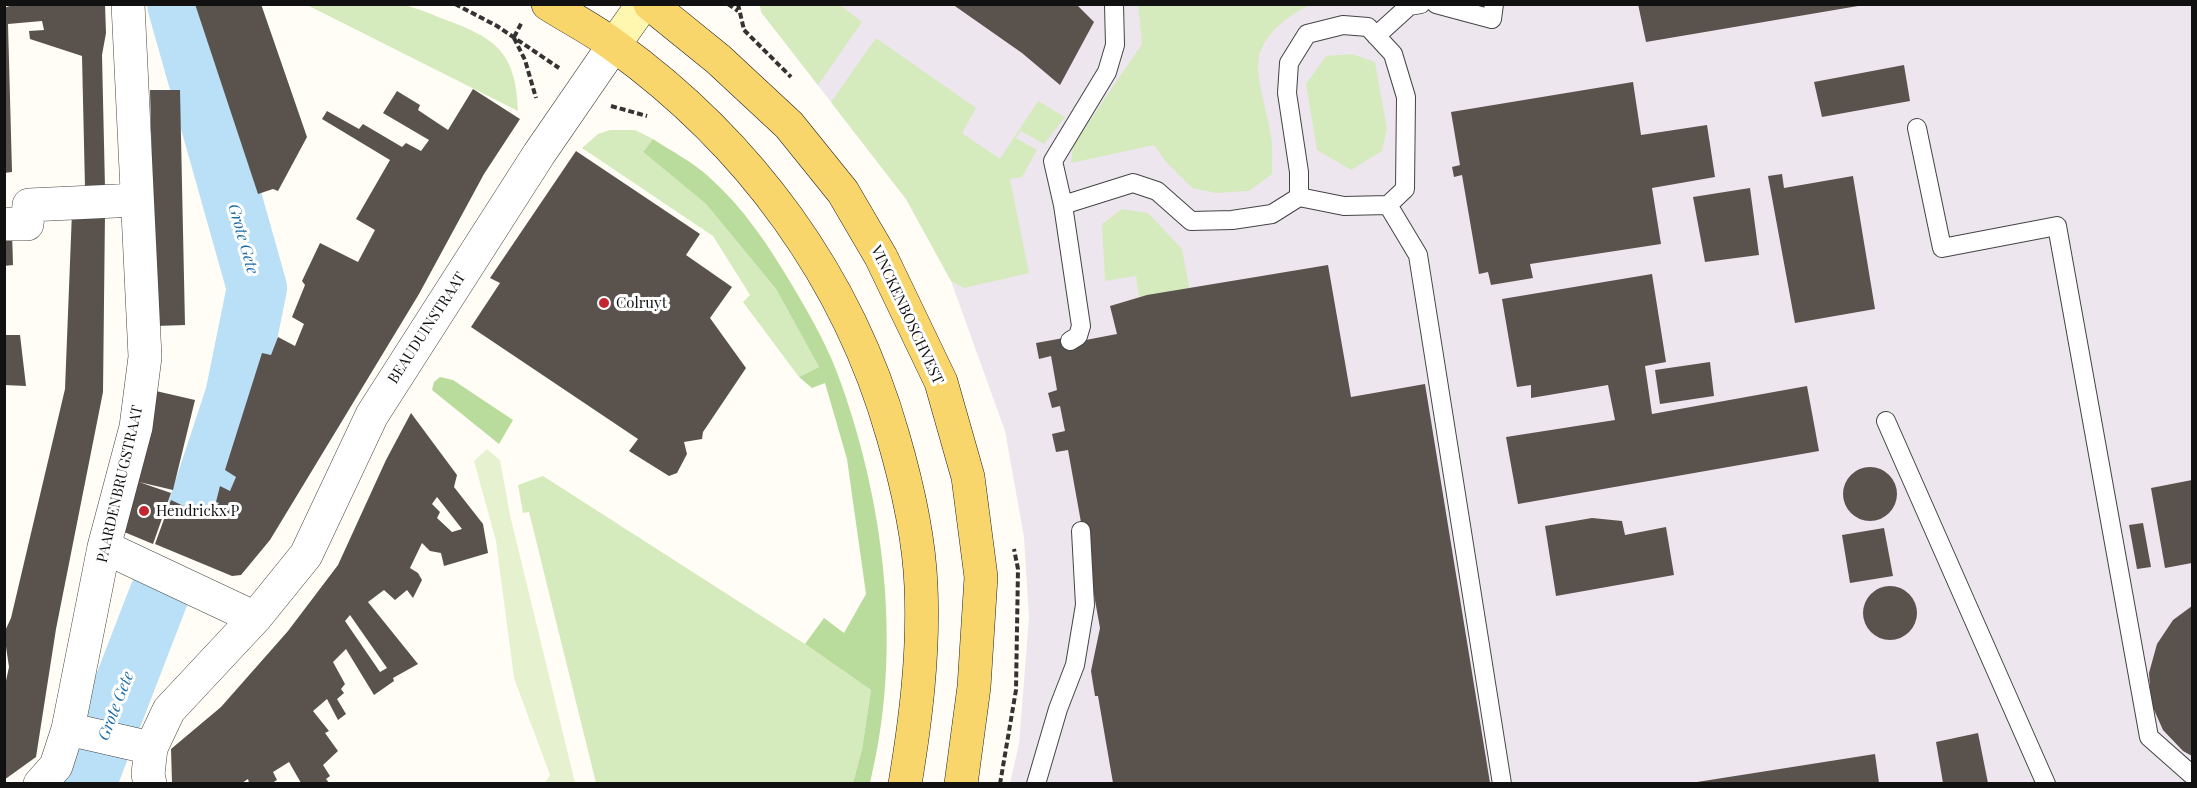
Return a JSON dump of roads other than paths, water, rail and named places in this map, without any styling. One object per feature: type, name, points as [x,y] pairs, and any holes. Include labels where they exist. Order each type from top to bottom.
[{"type":"main road","points":[[548,4],[614,45],[681,99],[757,175],[798,230],[827,275],[851,322],[882,396],[907,485],[921,585],[920,667],[913,736],[905,783]]},
{"type":"main road","points":[[614,45],[643,4]]},
{"type":"main road","name":"VINCKENBOSCHVEST","points":[[650,4],[718,59],[789,125],[843,192],[881,257],[940,382],[968,477],[981,577],[974,687],[961,783]]},
{"type":"street","name":"PAARDENBRUGSTRAAT","points":[[78,731],[104,547],[136,427],[145,357],[128,4]]},
{"type":"street","name":"BEAUDUINSTRAAT","points":[[136,745],[255,618],[306,555],[372,415],[539,154],[614,45]]},
{"type":"street","points":[[4,224],[27,224],[29,204],[137,200]]},
{"type":"street","points":[[104,547],[255,618]]},
{"type":"street","points":[[40,783],[56,766],[78,731],[136,745],[150,783]]},
{"type":"lane","points":[[1070,341],[1077,336],[1081,326],[1063,205],[1053,161],[1107,72],[1115,45],[1114,4]]},
{"type":"lane","points":[[1376,36],[1409,6],[1421,4]]},
{"type":"lane","points":[[1436,4],[1492,20],[1494,4]]},
{"type":"lane","points":[[1063,205],[1133,183],[1157,191],[1191,221],[1232,220],[1272,214],[1299,197],[1344,206],[1388,205],[1405,189],[1406,97],[1393,54],[1368,27],[1343,25],[1307,34],[1289,63],[1287,93],[1299,172],[1299,197]]},
{"type":"lane","points":[[1917,128],[1942,248],[2057,226],[2149,737],[2193,775]]},
{"type":"lane","points":[[1388,205],[1418,255],[1502,783]]},
{"type":"lane","points":[[1886,421],[2046,783]]},
{"type":"lane","points":[[1036,783],[1058,710],[1075,665],[1085,605],[1081,531]]},
{"type":"waterway","name":"Grote Gete","points":[[177,4],[257,288],[235,396],[198,508]]},
{"type":"waterway","name":"Grote Gete","points":[[86,784],[159,595]]},
{"type":"place","name":"Colruyt","points":[[604,303]]},
{"type":"place","name":"Hendrickx P","points":[[144,511]]}]
